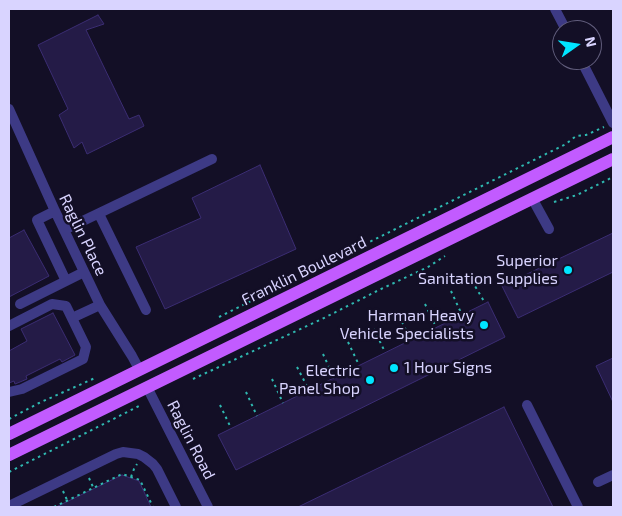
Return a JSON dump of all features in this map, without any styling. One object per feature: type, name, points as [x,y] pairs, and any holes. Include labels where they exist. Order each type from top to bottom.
[{"type":"main road","name":"Franklin Boulevard","points":[[9,434],[613,137]]},
{"type":"main road","points":[[9,455],[147,387],[535,203],[613,159]]},
{"type":"street","points":[[586,70],[613,123]]},
{"type":"street","name":"Raglin Place","points":[[9,109],[12,126],[84,272],[100,304],[139,370]]},
{"type":"street","points":[[64,230],[212,159]]},
{"type":"street","points":[[535,203],[549,229]]},
{"type":"street","points":[[55,212],[37,220],[66,280]]},
{"type":"street","points":[[99,214],[146,310]]},
{"type":"street","points":[[20,304],[84,272]]},
{"type":"street","points":[[9,326],[52,304],[66,306],[86,347],[83,359],[22,389],[9,392]]},
{"type":"street","points":[[72,318],[100,304]]},
{"type":"street","name":"Raglin Road","points":[[147,387],[208,507]]},
{"type":"street","points":[[527,405],[578,507]]},
{"type":"street","points":[[9,506],[123,452],[138,454],[153,464],[176,507]]},
{"type":"street","points":[[598,482],[613,475]]},
{"type":"path","points":[[211,321],[558,149],[576,136],[586,135],[613,123]]},
{"type":"path","points":[[535,203],[554,202],[577,195],[613,177]]},
{"type":"path","points":[[186,382],[322,319],[428,267],[447,254]]},
{"type":"path","points":[[472,280],[485,303]]},
{"type":"path","points":[[450,291],[462,314]]},
{"type":"path","points":[[425,304],[436,327]]},
{"type":"path","points":[[399,316],[411,340]]},
{"type":"path","points":[[374,329],[385,352]]},
{"type":"path","points":[[348,342],[359,365]]},
{"type":"path","points":[[323,354],[334,378]]},
{"type":"path","points":[[297,367],[309,390]]},
{"type":"path","points":[[9,420],[39,403],[102,374]]},
{"type":"path","points":[[272,379],[283,403]]},
{"type":"path","points":[[246,392],[257,416]]},
{"type":"path","points":[[220,405],[232,428]]},
{"type":"path","points":[[9,472],[139,406]]},
{"type":"path","points":[[131,477],[134,469]]},
{"type":"path","points":[[54,507],[122,474],[140,480],[153,507]]},
{"type":"path","points":[[91,482],[94,488]]},
{"type":"path","points":[[65,495],[68,500]]},
{"type":"building","points":[[98,15],[104,24],[86,30],[129,119],[139,115],[144,126],[87,154],[82,142],[74,148],[59,115],[68,109],[38,45]]},
{"type":"building","points":[[260,165],[296,249],[165,309],[136,247],[201,218],[192,198]]},
{"type":"building","points":[[24,230],[49,276],[9,297],[9,238]]},
{"type":"building","points":[[613,233],[613,272],[518,318],[502,286]]},
{"type":"building","points":[[488,302],[505,337],[236,470],[218,435]]},
{"type":"building","points":[[53,313],[75,355],[62,362],[60,359],[26,376],[27,379],[20,382],[15,384],[14,381],[9,383],[9,351],[27,341],[21,329]]},
{"type":"building","points":[[613,358],[613,402],[596,366]]},
{"type":"building","points":[[504,407],[553,507],[298,507]]},
{"type":"building","points":[[122,475],[139,481],[151,507],[56,507]]},
{"type":"place","name":"Superior Sanitation Supplies","points":[[568,270]]},
{"type":"place","name":"Harman Heavy Vehicle Specialists","points":[[484,325]]},
{"type":"place","name":"1 Hour Signs","points":[[394,368]]},
{"type":"place","name":"Electric Panel Shop","points":[[370,380]]}]
